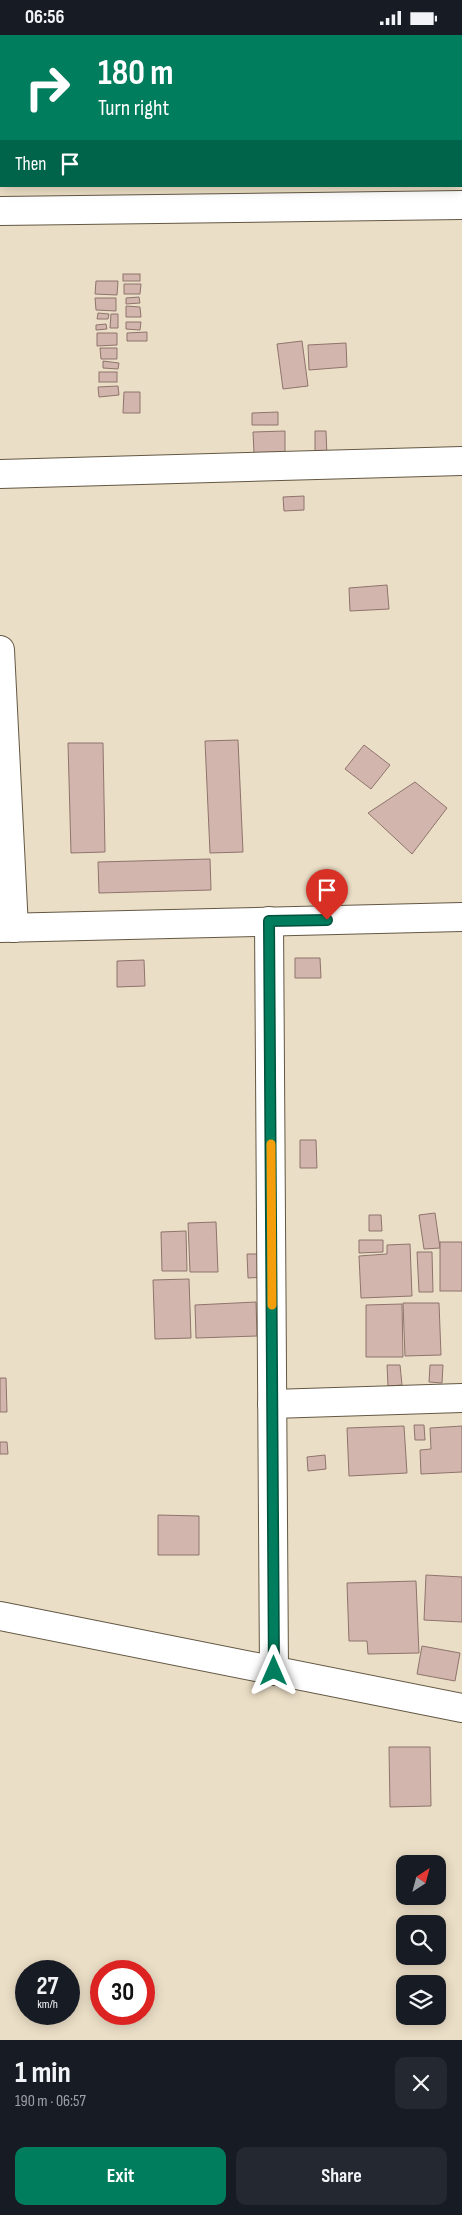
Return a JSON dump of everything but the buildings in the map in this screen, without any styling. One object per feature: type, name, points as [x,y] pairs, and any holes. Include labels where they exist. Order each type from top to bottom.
[{"type":"street","points":[[0,211],[462,205]]},
{"type":"street","points":[[0,474],[462,461]]},
{"type":"street","points":[[0,650],[7,928],[462,917]]},
{"type":"street","points":[[269,921],[274,1671]]},
{"type":"street","points":[[272,1404],[462,1398]]},
{"type":"street","points":[[0,1616],[462,1708]]},
{"type":"slow traffic","points":[[271,1144],[272,1305]]},
{"type":"route","points":[[274,1671],[269,921],[327,920]]}]
